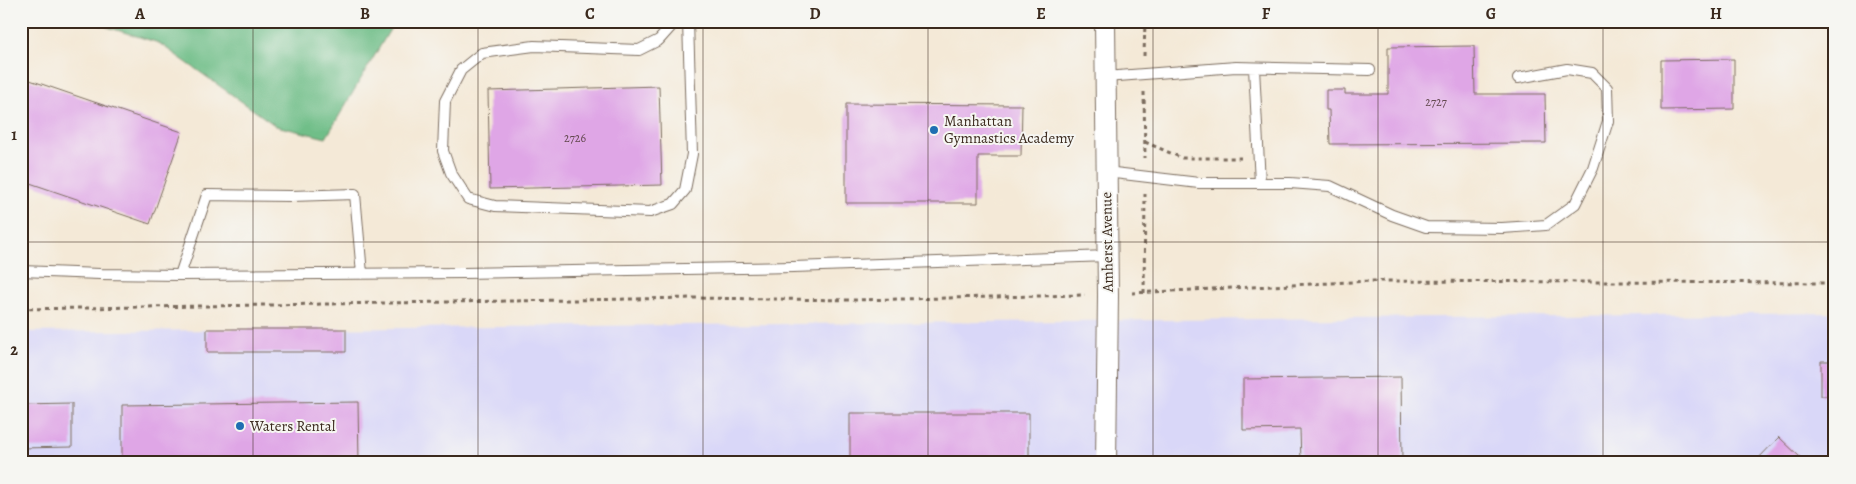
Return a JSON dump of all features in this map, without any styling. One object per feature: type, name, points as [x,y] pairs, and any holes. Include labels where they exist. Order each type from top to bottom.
[{"type":"street","name":"Amherst Avenue","points":[[1104,21],[1108,256],[1106,463]]},
{"type":"lane","points":[[676,21],[659,40],[639,50],[534,46],[482,53],[460,70],[446,101],[443,151],[451,173],[468,198],[495,206],[650,212],[673,204],[685,190],[692,154],[688,21]]},
{"type":"lane","points":[[1105,77],[1236,67],[1370,70]]},
{"type":"lane","points":[[1254,68],[1260,183]]},
{"type":"lane","points":[[1106,172],[1199,183],[1290,183],[1330,186],[1392,215],[1426,227],[1502,228],[1546,225],[1575,204],[1593,168],[1608,121],[1607,88],[1592,73],[1567,69],[1518,78]]},
{"type":"lane","points":[[180,275],[207,195],[291,196],[356,194],[362,274]]},
{"type":"lane","points":[[21,271],[180,275],[362,274],[783,267],[1108,256]]},
{"type":"path","points":[[1145,142],[1182,158],[1259,158]]},
{"type":"path","points":[[21,310],[693,298],[854,300],[1108,295],[1371,281],[1835,283]]},
{"type":"shaded area","points":[[1835,313],[1835,463],[21,463],[21,332]]},
{"type":"green space","points":[[88,21],[395,21],[326,138],[276,126],[159,43]]},
{"type":"building","points":[[1474,46],[1475,94],[1545,94],[1546,143],[1330,144],[1329,110],[1326,110],[1326,90],[1345,90],[1345,94],[1388,94],[1388,47]]},
{"type":"building","points":[[1734,59],[1734,109],[1661,110],[1661,60]]},
{"type":"building","points":[[21,77],[182,132],[150,224],[21,180]]},
{"type":"building","points":[[659,86],[662,185],[490,189],[488,91]]},
{"type":"building","name":"Manhattan Gymnastics Academy","points":[[846,104],[1022,105],[1021,156],[978,156],[978,203],[846,203]]},
{"type":"building","points":[[207,329],[346,329],[346,352],[207,352]]},
{"type":"building","points":[[1821,361],[1835,361],[1835,396],[1821,396]]},
{"type":"building","points":[[1401,377],[1402,460],[1301,462],[1300,429],[1243,430],[1243,379]]},
{"type":"building","name":"Waters Rental","points":[[358,402],[359,463],[122,463],[122,405]]},
{"type":"building","points":[[72,404],[72,447],[21,448],[21,405]]},
{"type":"building","points":[[850,413],[1029,413],[1029,463],[850,463]]},
{"type":"building","points":[[1779,437],[1802,459],[1798,463],[1754,463]]},
{"type":"place","name":"Manhattan Gymnastics Academy","points":[[934,130]]},
{"type":"place","name":"Waters Rental","points":[[240,426]]}]
